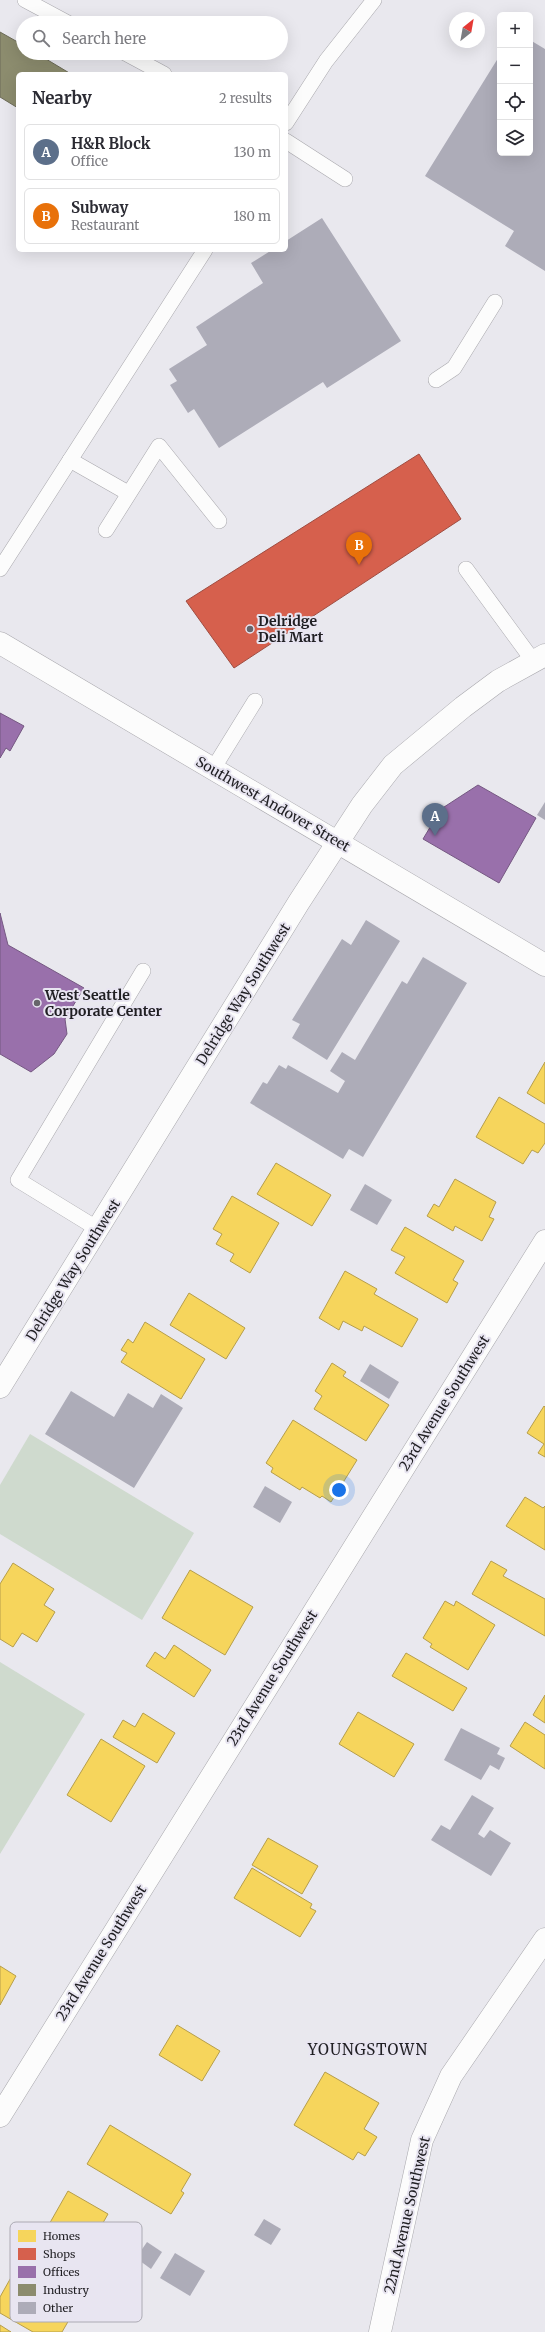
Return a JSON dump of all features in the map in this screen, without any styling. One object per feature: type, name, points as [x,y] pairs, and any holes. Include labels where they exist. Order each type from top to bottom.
[{"type":"street","name":"Southwest Andover Street","points":[[0,643],[545,965]]},
{"type":"street","name":"Delridge Way Southwest","points":[[0,1388],[337,842],[362,805],[393,765],[469,702],[498,682],[540,659]]},
{"type":"street","name":"23rd Avenue Southwest","points":[[0,2116],[545,1241]]},
{"type":"street","name":"22nd Avenue Southwest","points":[[380,2332],[422,2140],[451,2076],[545,1939]]},
{"type":"lane","points":[[25,0],[55,16]]},
{"type":"lane","points":[[288,120],[326,62],[374,0]]},
{"type":"lane","points":[[138,60],[160,72]]},
{"type":"lane","points":[[288,141],[345,179]]},
{"type":"lane","points":[[0,569],[204,252]]},
{"type":"lane","points":[[436,380],[454,368],[495,302]]},
{"type":"lane","points":[[106,530],[159,446],[219,521]]},
{"type":"lane","points":[[70,460],[128,493]]},
{"type":"lane","points":[[466,569],[540,659]]},
{"type":"lane","points":[[213,770],[255,701]]},
{"type":"lane","points":[[98,1229],[18,1180],[143,971]]},
{"type":"shaded area","points":[[30,1434],[194,1533],[142,1620],[0,1534],[0,1485]]},
{"type":"shaded area","points":[[0,1662],[85,1714],[0,1854]]},
{"type":"building: Homes","points":[[545,1062],[545,1104],[527,1093]]},
{"type":"building: Homes","points":[[499,1097],[545,1124],[545,1143],[538,1153],[532,1150],[523,1164],[476,1137]]},
{"type":"building: Homes","points":[[276,1163],[331,1195],[312,1226],[257,1194]]},
{"type":"building: Homes","points":[[455,1179],[496,1202],[489,1217],[494,1219],[482,1241],[455,1226],[453,1231],[427,1216],[434,1204],[439,1207]]},
{"type":"building: Homes","points":[[232,1196],[279,1223],[250,1273],[230,1261],[234,1254],[216,1244],[222,1234],[213,1229]]},
{"type":"building: Homes","points":[[405,1227],[464,1261],[453,1280],[458,1283],[447,1303],[395,1273],[405,1257],[391,1250]]},
{"type":"building: Homes","points":[[345,1271],[377,1289],[374,1294],[418,1319],[402,1347],[364,1326],[362,1331],[343,1321],[339,1330],[319,1318]]},
{"type":"building: Homes","points":[[189,1293],[245,1328],[226,1359],[170,1325]]},
{"type":"building: Homes","points":[[145,1322],[205,1359],[181,1399],[121,1362],[127,1353],[121,1350],[128,1339],[133,1343]]},
{"type":"building: Homes","points":[[332,1363],[346,1372],[343,1376],[389,1405],[366,1441],[314,1409],[322,1396],[315,1391]]},
{"type":"building: Homes","points":[[544,1406],[545,1457],[538,1453],[544,1444],[527,1433]]},
{"type":"building: Homes","points":[[293,1420],[357,1460],[331,1502],[322,1496],[320,1498],[302,1487],[300,1490],[271,1472],[273,1468],[266,1463]]},
{"type":"building: Homes","points":[[525,1497],[543,1508],[545,1506],[545,1550],[506,1526]]},
{"type":"building: Homes","points":[[491,1561],[507,1570],[503,1576],[545,1599],[545,1636],[472,1594]]},
{"type":"building: Homes","points":[[13,1563],[54,1589],[44,1605],[55,1612],[37,1642],[22,1633],[13,1647],[0,1639],[0,1584]]},
{"type":"building: Homes","points":[[190,1570],[253,1607],[225,1655],[162,1618]]},
{"type":"building: Homes","points":[[445,1601],[454,1606],[456,1601],[495,1625],[468,1670],[430,1647],[432,1644],[423,1638]]},
{"type":"building: Homes","points":[[174,1645],[211,1670],[194,1697],[146,1666],[155,1652],[165,1659]]},
{"type":"building: Homes","points":[[406,1653],[467,1688],[453,1711],[392,1676]]},
{"type":"building: Homes","points":[[545,1695],[545,1723],[533,1715]]},
{"type":"building: Homes","points":[[358,1712],[414,1744],[394,1777],[339,1744]]},
{"type":"building: Homes","points":[[143,1713],[175,1733],[157,1763],[113,1737],[123,1720],[135,1727]]},
{"type":"building: Homes","points":[[525,1722],[545,1735],[545,1769],[510,1746]]},
{"type":"building: Homes","points":[[101,1739],[145,1766],[111,1822],[67,1795]]},
{"type":"building: Homes","points":[[268,1838],[318,1866],[302,1894],[252,1865]]},
{"type":"building: Homes","points":[[252,1868],[312,1904],[310,1908],[316,1911],[300,1937],[234,1898]]},
{"type":"building: Homes","points":[[0,1966],[16,1976],[0,2005]]},
{"type":"building: Homes","points":[[177,2025],[220,2051],[202,2081],[159,2055]]},
{"type":"building: Homes","points":[[325,2072],[379,2103],[364,2129],[377,2137],[365,2156],[358,2152],[353,2160],[294,2125]]},
{"type":"building: Homes","points":[[110,2125],[191,2174],[181,2191],[184,2193],[171,2214],[87,2164]]},
{"type":"building: Homes","points":[[68,2191],[108,2214],[103,2222],[50,2222]]},
{"type":"building: Homes","points":[[10,2279],[10,2319],[0,2313],[0,2297]]},
{"type":"building: Homes","points":[[16,2322],[68,2322],[62,2332],[33,2332]]},
{"type":"building: Homes","points":[[0,2325],[11,2332],[0,2332]]},
{"type":"building: Shops","points":[[419,454],[461,519],[234,668],[186,601]]},
{"type":"building: Offices","points":[[0,713],[24,726],[10,751],[6,748],[0,758]]},
{"type":"building: Offices","points":[[478,785],[536,818],[499,883],[423,839],[441,809]]},
{"type":"building: Offices","name":"West Seattle Corporate Center","points":[[0,913],[8,945],[84,988],[65,1019],[67,1034],[54,1054],[31,1072],[0,1054]]},
{"type":"building: Industry","points":[[0,32],[16,41],[16,60],[48,60],[68,72],[16,72],[16,107],[0,97]]},
{"type":"building: Other","points":[[533,42],[545,49],[545,271],[505,246],[514,231],[425,176],[497,60],[497,156],[533,156]]},
{"type":"building: Other","points":[[322,218],[401,341],[327,388],[323,382],[219,448],[194,409],[188,413],[170,385],[177,381],[169,369],[207,345],[196,327],[263,283],[251,263],[269,252],[288,252],[288,240]]},
{"type":"building: Other","points":[[545,802],[545,820],[537,815]]},
{"type":"building: Other","points":[[366,920],[400,941],[327,1060],[292,1038],[300,1024],[292,1020],[342,939],[351,945]]},
{"type":"building: Other","points":[[423,957],[467,983],[363,1157],[349,1149],[343,1159],[250,1103],[263,1082],[267,1084],[279,1065],[286,1069],[288,1065],[338,1093],[345,1081],[330,1071],[342,1052],[355,1060],[402,981],[407,984]]},
{"type":"building: Other","points":[[365,1184],[392,1200],[377,1225],[350,1210]]},
{"type":"building: Other","points":[[370,1364],[399,1382],[389,1399],[360,1381]]},
{"type":"building: Other","points":[[71,1391],[114,1417],[128,1393],[153,1408],[161,1394],[183,1408],[134,1488],[45,1434]]},
{"type":"building: Other","points":[[265,1486],[292,1502],[280,1523],[253,1507]]},
{"type":"building: Other","points":[[461,1728],[500,1748],[497,1754],[505,1758],[499,1770],[490,1765],[481,1780],[444,1760]]},
{"type":"building: Other","points":[[472,1795],[494,1808],[478,1834],[484,1838],[490,1830],[511,1843],[491,1876],[431,1840],[441,1825],[450,1830]]},
{"type":"building: Other","points":[[264,2219],[281,2229],[271,2245],[254,2235]]},
{"type":"building: Other","points":[[147,2242],[162,2252],[151,2269],[142,2262],[142,2249]]},
{"type":"building: Other","points":[[175,2253],[205,2271],[190,2296],[160,2278]]},
{"type":"place","name":"Subway","points":[[359,565]]},
{"type":"place","name":"Delridge Deli Mart","points":[[250,629]]},
{"type":"place","name":"H&R Block","points":[[435,836]]},
{"type":"place","name":"West Seattle Corporate Center","points":[[37,1003]]},
{"type":"district","name":"YOUNGSTOWN","points":[[368,2050]]}]
